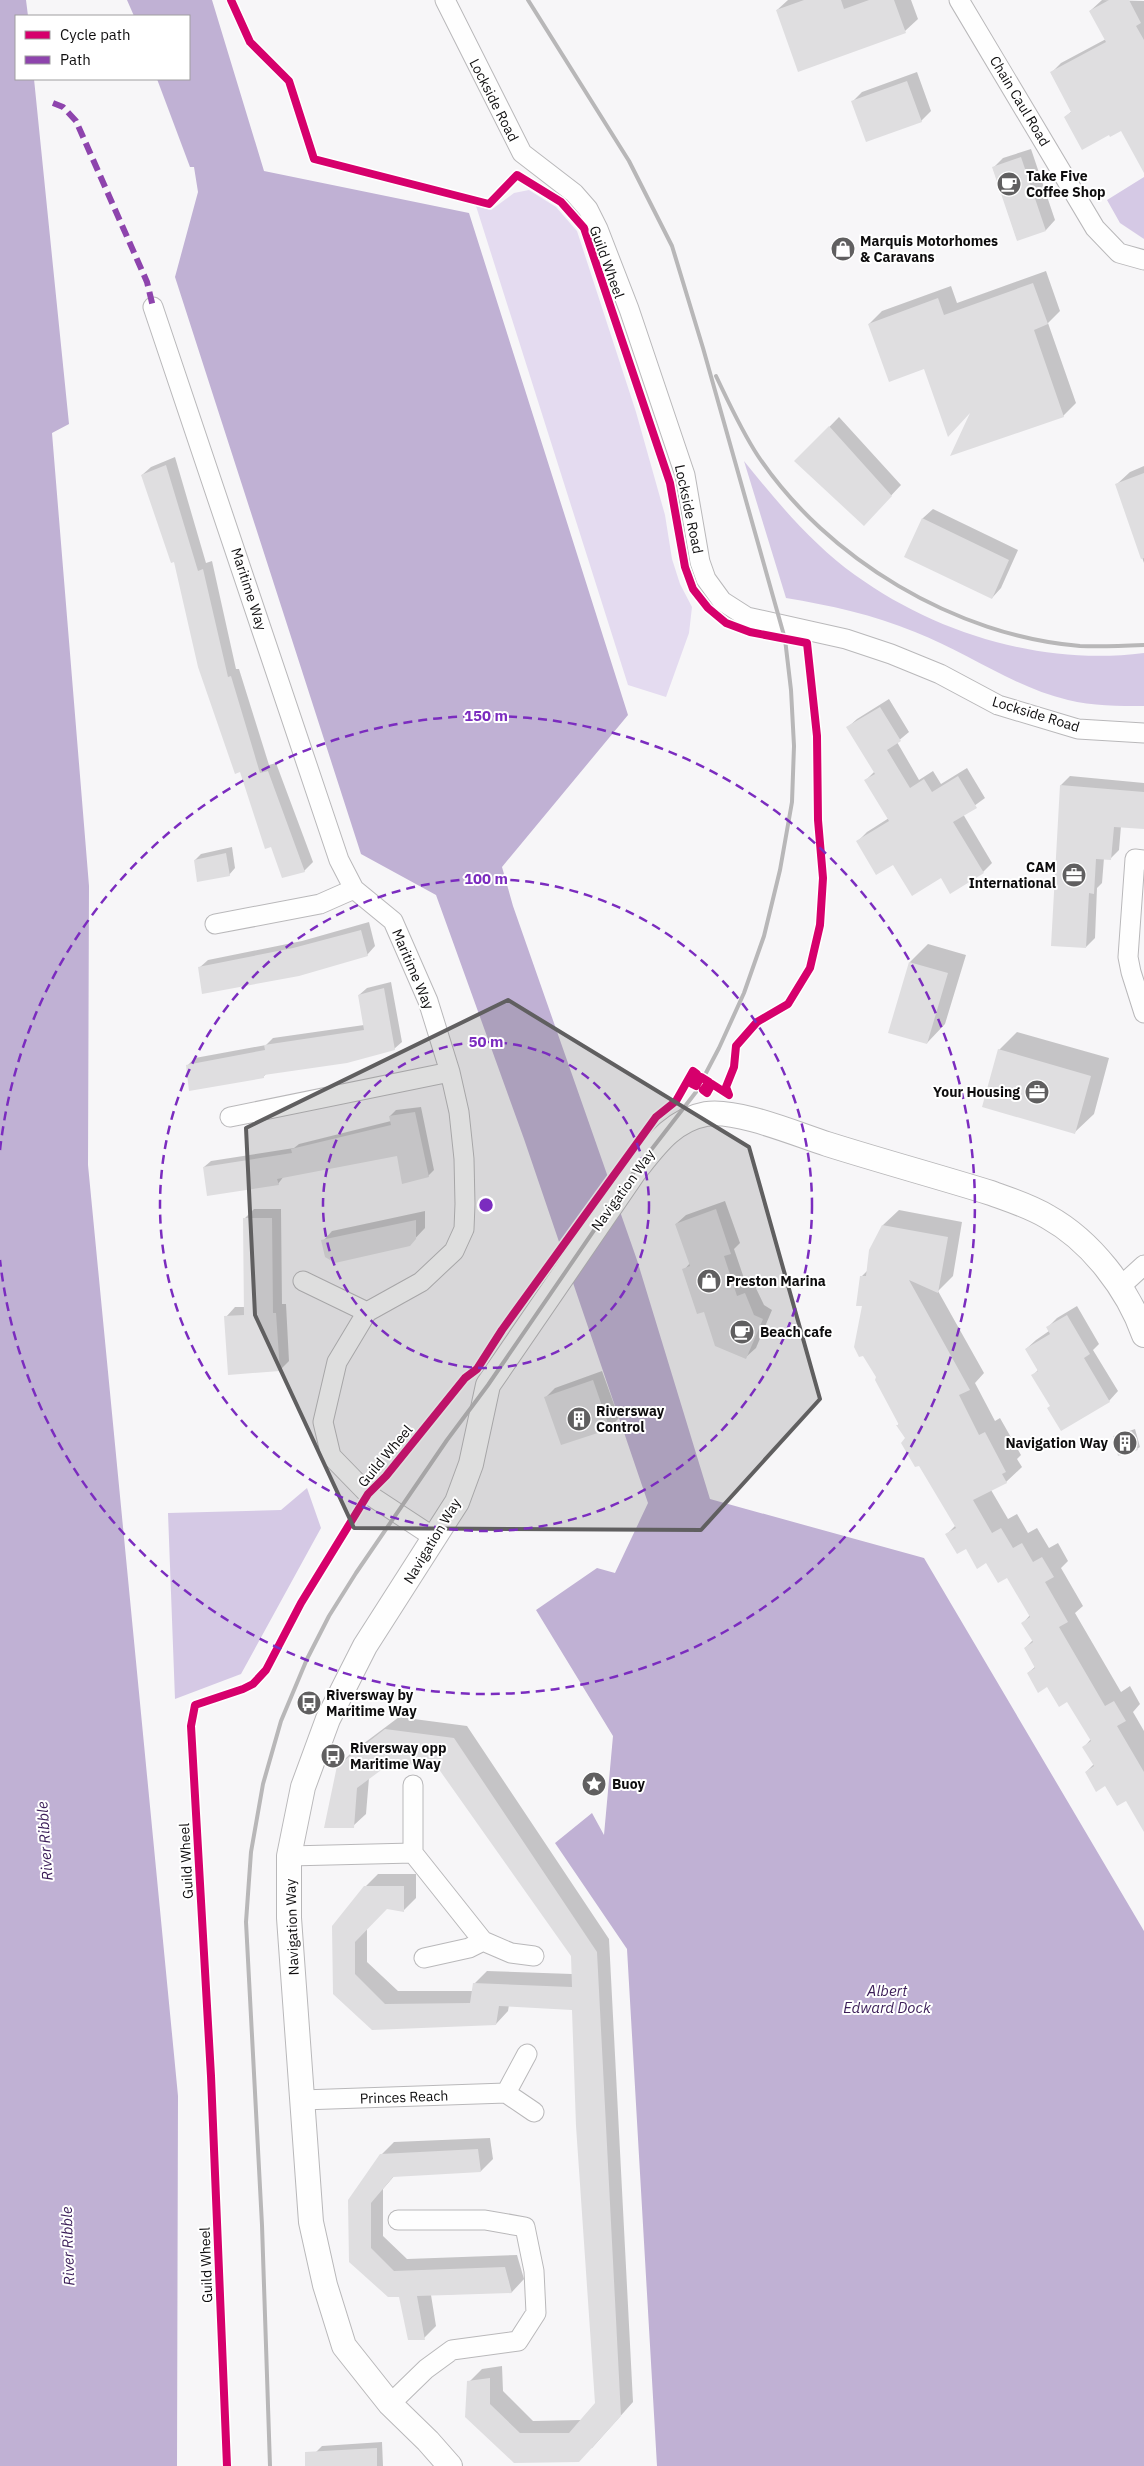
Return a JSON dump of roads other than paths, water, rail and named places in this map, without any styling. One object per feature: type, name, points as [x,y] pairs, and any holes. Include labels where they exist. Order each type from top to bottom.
[{"type":"street","name":"Lockside Road","points":[[445,0],[522,154],[574,193],[588,209],[598,229],[629,309],[685,475],[700,562],[706,579],[722,600],[747,617],[846,639],[891,654],[940,674],[1006,707],[1078,729],[1144,733]]},
{"type":"street","name":"Chain Caul Road","points":[[960,0],[1095,228],[1119,253],[1144,260]]},
{"type":"street","name":"Maritime Way","points":[[153,307],[339,860],[354,889],[393,921],[428,1001],[450,1072],[459,1112],[464,1160],[464,1229],[454,1251],[421,1282],[367,1312],[337,1362],[322,1422],[330,1456],[368,1494],[436,1538]]},
{"type":"street","points":[[1144,860],[1135,859],[1128,943],[1131,972],[1144,1013]]},
{"type":"street","points":[[215,924],[320,904],[354,889]]},
{"type":"street","points":[[230,1117],[450,1072]]},
{"type":"street","name":"Navigation Way","points":[[450,2466],[428,2441],[390,2404],[344,2346],[325,2285],[310,2222],[290,1918],[290,1856],[303,1787],[328,1719],[365,1646],[436,1538],[457,1502],[471,1464],[488,1385],[634,1172],[658,1141],[670,1129],[706,1114],[727,1113],[1021,1204],[1049,1217],[1072,1234],[1121,1286],[1144,1335]]},
{"type":"street","points":[[1121,1286],[1144,1265]]},
{"type":"street","points":[[303,1281],[367,1312]]},
{"type":"street","points":[[413,1785],[413,1853],[483,1941],[511,1953],[534,1956]]},
{"type":"street","points":[[290,1856],[413,1853]]},
{"type":"street","points":[[424,1958],[468,1948],[483,1941]]},
{"type":"street","points":[[527,2054],[506,2093],[534,2112]]},
{"type":"street","name":"Princes Reach","points":[[302,2100],[506,2093]]},
{"type":"street","points":[[390,2404],[426,2369],[452,2350],[518,2341],[536,2313],[534,2271],[525,2226],[485,2220],[398,2220]]},
{"type":"water","name":"River Ribble","points":[[0,0],[26,0],[28,15],[15,15],[15,80],[34,80],[69,424],[52,433],[89,886],[88,1165],[178,2096],[177,2466],[0,2466]]},
{"type":"water","name":"Albert Edward Dock","points":[[127,0],[212,0],[264,171],[469,213],[628,715],[502,867],[513,906],[637,1260],[710,1499],[924,1558],[1144,1931],[1144,2466],[657,2466],[627,1949],[555,1843],[592,1813],[604,1835],[613,1736],[536,1610],[597,1568],[615,1573],[648,1503],[524,1139],[436,895],[361,854],[175,277],[198,192],[194,167],[190,167],[157,80],[190,80],[190,15],[134,15]]},
{"type":"railway","points":[[270,2466],[262,2225],[246,1922],[251,1852],[263,1784],[281,1721],[307,1659],[329,1616],[356,1573],[634,1172],[696,1092],[744,993],[764,936],[780,870],[792,802],[794,746],[791,690],[785,639],[703,348],[672,246],[629,161],[528,0]]},
{"type":"railway","points":[[716,376],[758,456],[787,493],[820,528],[858,559],[898,586],[942,609],[987,627],[1033,639],[1080,646],[1144,645]]},
{"type":"place","name":"Take Five Coffee Shop","points":[[1009,184]]},
{"type":"place","name":"Marquis Motorhomes & Caravans","points":[[843,249]]},
{"type":"place","name":"CAM International","points":[[1074,875]]},
{"type":"place","name":"Your Housing","points":[[1037,1092]]},
{"type":"place","name":"Preston Marina","points":[[709,1281]]},
{"type":"place","name":"Beach cafe","points":[[742,1332]]},
{"type":"place","name":"Riversway Control","points":[[579,1419]]},
{"type":"place","name":"Navigation Way","points":[[1125,1443]]},
{"type":"place","name":"Riversway by Maritime Way","points":[[309,1703]]},
{"type":"place","name":"Riversway opp Maritime Way","points":[[333,1756]]},
{"type":"place","name":"Buoy","points":[[594,1784]]}]
